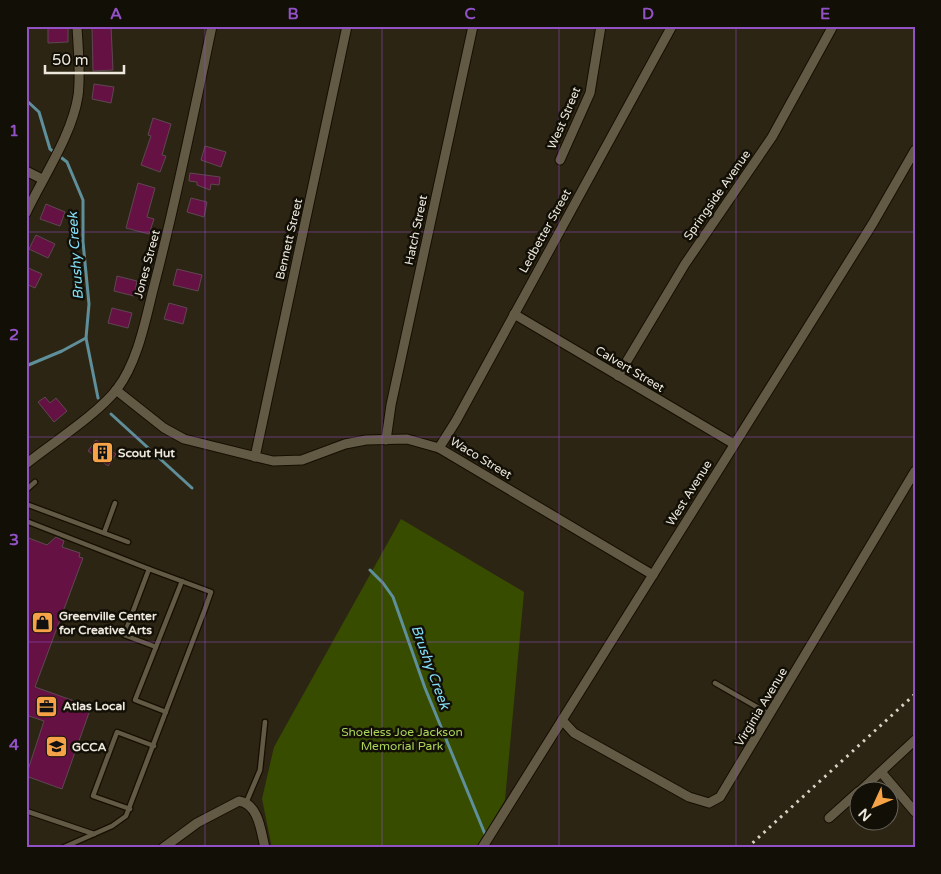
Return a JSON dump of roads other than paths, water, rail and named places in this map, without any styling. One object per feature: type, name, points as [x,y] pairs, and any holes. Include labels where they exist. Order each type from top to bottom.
[{"type":"street","points":[[26,213],[58,151],[78,98],[80,82],[77,26]]},
{"type":"street","name":"Jones Street","points":[[26,464],[116,390],[134,355],[150,302],[174,207],[212,26]]},
{"type":"street","name":"Bennett Street","points":[[255,457],[347,26]]},
{"type":"street","name":"Hatch Street","points":[[386,440],[391,406],[473,26]]},
{"type":"street","name":"West Street","points":[[560,160],[590,93],[601,26]]},
{"type":"street","name":"Ledbetter Street","points":[[440,448],[672,26]]},
{"type":"street","name":"Springside Avenue","points":[[618,376],[685,264],[772,137],[832,26]]},
{"type":"street","name":"West Avenue","points":[[482,848],[873,223],[915,150]]},
{"type":"street","points":[[26,171],[42,179]]},
{"type":"street","name":"Calvert Street","points":[[514,314],[734,444]]},
{"type":"street","name":"Waco Street","points":[[116,390],[164,428],[184,439],[273,462],[293,462],[344,444],[366,440],[407,440],[440,448],[653,575]]},
{"type":"street","name":"Virginia Avenue","points":[[562,720],[574,733],[689,797],[708,803],[724,794],[915,471]]},
{"type":"street","points":[[870,782],[915,740]]},
{"type":"street","points":[[881,772],[915,812]]},
{"type":"street","points":[[164,848],[197,823],[236,801],[246,803],[252,808],[258,821],[265,848]]},
{"type":"street","points":[[829,818],[848,802]]},
{"type":"lane","points":[[26,490],[36,482]]},
{"type":"lane","points":[[104,533],[115,503]]},
{"type":"lane","points":[[26,504],[128,542]]},
{"type":"lane","points":[[26,521],[211,592],[126,816],[112,826],[62,848]]},
{"type":"lane","points":[[149,569],[124,635],[156,647]]},
{"type":"lane","points":[[166,712],[136,700],[182,581]]},
{"type":"lane","points":[[715,683],[770,715]]},
{"type":"lane","points":[[246,803],[260,770],[265,722]]},
{"type":"lane","points":[[130,809],[93,796],[117,732],[154,746]]},
{"type":"lane","points":[[26,811],[94,834]]},
{"type":"waterway","name":"Brushy Creek","points":[[26,100],[39,112],[50,149],[67,162],[83,200],[83,242],[89,304],[86,338],[98,398]]},
{"type":"waterway","points":[[26,366],[62,351],[86,338]]},
{"type":"waterway","name":"Brushy Creek","points":[[111,414],[192,488]]},
{"type":"waterway","name":"Brushy Creek","points":[[370,570],[393,597],[425,688],[485,834]]},
{"type":"railway","points":[[747,848],[915,694]]},
{"type":"place","name":"Scout Hut","points":[[102,453]]},
{"type":"place","name":"Greenville Center for Creative Arts","points":[[43,623]]},
{"type":"place","name":"Atlas Local","points":[[47,706]]},
{"type":"place","name":"GCCA","points":[[56,747]]},
{"type":"park label","name":"Shoeless Joe Jackson Memorial Park","points":[[402,739]]}]
